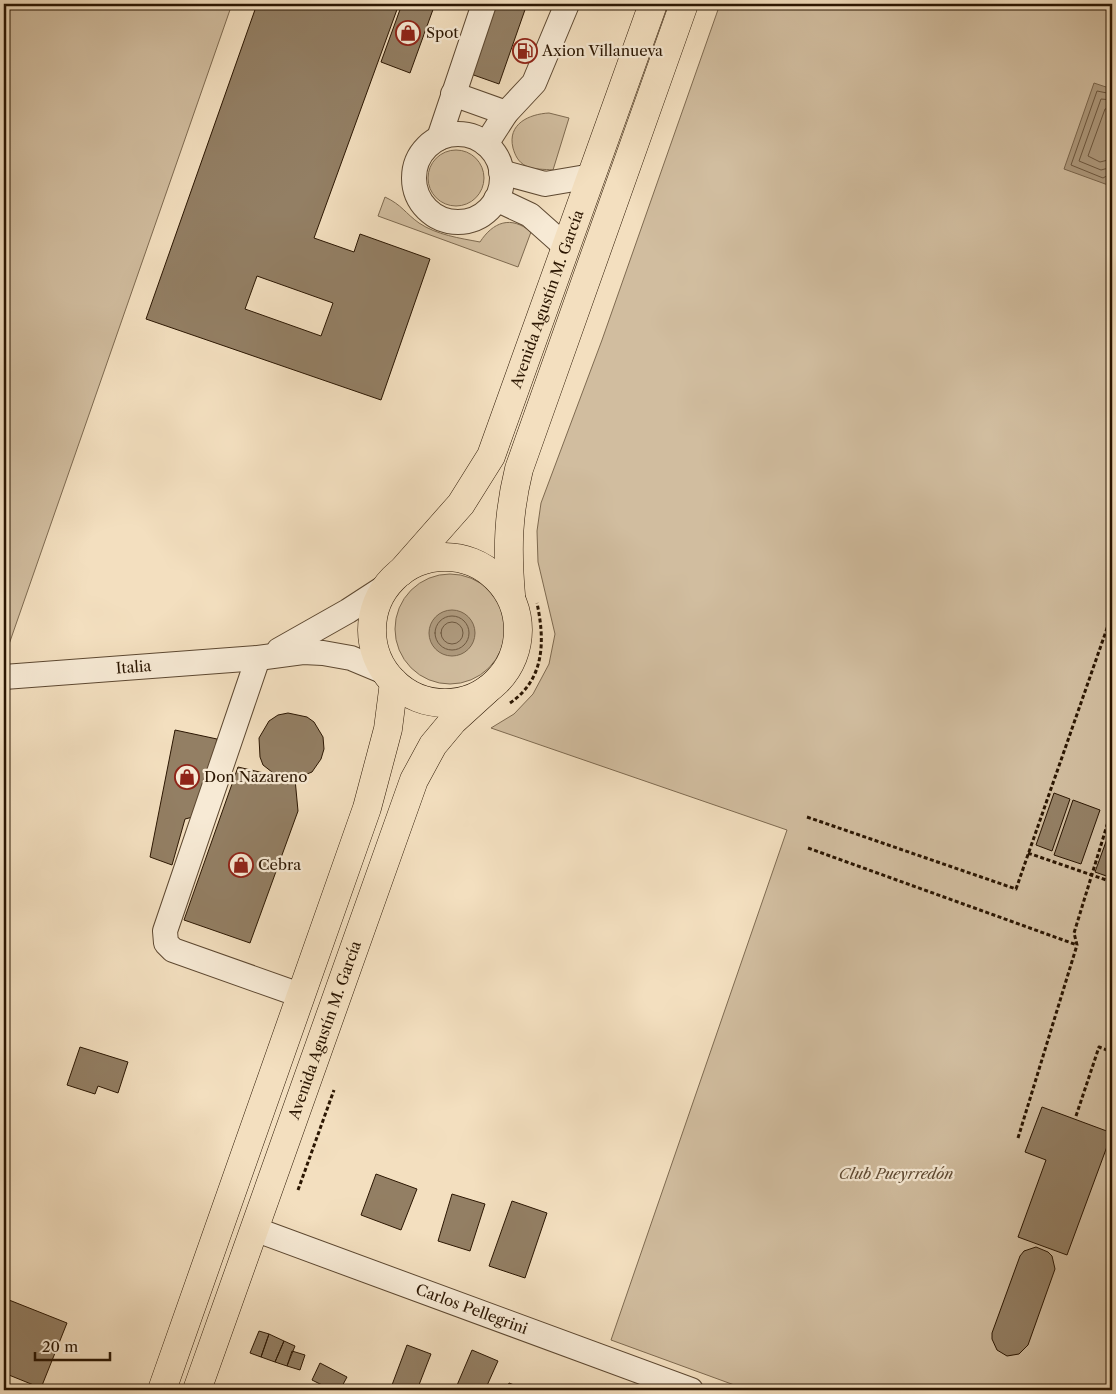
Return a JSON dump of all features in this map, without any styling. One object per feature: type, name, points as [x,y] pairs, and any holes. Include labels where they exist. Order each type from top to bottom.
[{"type":"main road","name":"Avenida Agustín M. García","points":[[394,578],[461,504],[490,456],[592,176],[652,4]]},
{"type":"main road","name":"Avenida Agustín M. García","points":[[510,595],[507,549],[511,504],[519,469],[684,4]]},
{"type":"main road","points":[[444,556],[467,559],[490,573],[510,595],[516,610],[519,629],[515,653],[504,674],[487,690],[467,700],[444,703],[422,699],[390,678],[375,651],[372,630],[374,606],[394,578],[421,561],[444,556]]},
{"type":"main road","points":[[162,1390],[367,808],[388,729],[390,678]]},
{"type":"main road","name":"Avenida Agustín M. García","points":[[197,1390],[414,780],[433,745],[453,721],[487,690]]},
{"type":"street","points":[[439,138],[484,4]]},
{"type":"street","points":[[486,144],[506,113],[534,83],[567,4]]},
{"type":"street","points":[[453,94],[506,113]]},
{"type":"street","points":[[463,134],[475,137],[486,144],[499,162],[501,172],[501,186],[496,199],[487,211],[474,219],[459,222],[444,220],[426,208],[414,188],[413,174],[418,159],[426,147],[439,138],[463,134]]},
{"type":"street","points":[[501,172],[545,184],[592,176]]},
{"type":"street","points":[[496,199],[530,216],[566,247]]},
{"type":"street","name":"Italia","points":[[261,658],[307,635],[394,578]]},
{"type":"street","name":"Italia","points":[[4,677],[261,658],[303,652],[351,658],[390,678]]},
{"type":"street","points":[[261,658],[165,931],[166,943],[173,950],[300,995]]},
{"type":"street","name":"Carlos Pellegrini","points":[[254,1229],[691,1390]]},
{"type":"path","points":[[807,817],[1016,889],[1112,614]]},
{"type":"path","points":[[1018,1138],[1077,945],[1074,933],[1090,874],[1112,809]]},
{"type":"path","points":[[808,848],[1077,945]]},
{"type":"path","points":[[1028,853],[1112,882]]},
{"type":"path","points":[[1076,1116],[1099,1047],[1112,1052]]},
{"type":"green space","points":[[4,4],[232,4],[7,650],[4,650]]},
{"type":"green space","name":"Club Pueyrredón","points":[[720,4],[1112,4],[1112,1390],[748,1390],[611,1340],[787,830],[491,728],[514,714],[533,694],[549,664],[555,634],[538,562],[537,531],[541,503],[602,340]]},
{"type":"green space","points":[[549,113],[569,118],[553,170],[536,169],[526,166],[519,160],[513,148],[513,133],[516,127],[527,118]]},
{"type":"green space","points":[[456,150],[467,152],[476,158],[482,167],[484,178],[482,189],[476,198],[467,204],[456,206],[445,204],[436,198],[430,189],[428,178],[430,167],[436,158],[445,152]]},
{"type":"green space","points":[[385,197],[396,203],[426,227],[456,237],[480,242],[491,230],[503,223],[510,222],[524,227],[531,232],[518,267],[378,216]]},
{"type":"green space","points":[[450,574],[471,578],[489,590],[501,608],[505,629],[501,650],[489,668],[471,680],[450,684],[429,680],[411,668],[399,650],[395,629],[399,608],[411,590],[429,578]]},
{"type":"water","points":[[1094,83],[1112,89],[1112,172],[1108,185],[1064,169]]},
{"type":"water","points":[[452,610],[465,614],[471,620],[475,633],[471,646],[465,652],[452,656],[439,652],[433,646],[429,633],[433,620],[439,614]]},
{"type":"building","points":[[257,4],[399,4],[314,238],[354,252],[360,234],[430,259],[381,400],[146,319]],"holes":[[[257,276],[333,303],[321,336],[245,309]]]},
{"type":"building","name":"Spot","points":[[402,4],[435,4],[410,73],[381,62]]},
{"type":"building","points":[[492,4],[527,4],[499,84],[468,73]]},
{"type":"building","name":"Cebra","points":[[288,713],[307,717],[314,722],[323,737],[324,749],[321,759],[312,772],[295,779],[298,811],[250,943],[184,920],[238,767],[277,776],[263,765],[260,757],[259,738],[269,721],[278,715]]},
{"type":"building","name":"Don Nazareno","points":[[175,730],[217,739],[201,815],[185,819],[172,865],[150,857]]},
{"type":"building","points":[[1054,793],[1070,799],[1052,851],[1036,845]]},
{"type":"building","points":[[1073,800],[1100,810],[1081,864],[1054,855]]},
{"type":"building","points":[[1112,825],[1112,878],[1095,872]]},
{"type":"building","points":[[80,1047],[128,1062],[118,1093],[98,1086],[95,1094],[67,1085]]},
{"type":"building","points":[[1042,1107],[1112,1133],[1067,1255],[1018,1237],[1046,1160],[1025,1152]]},
{"type":"building","points":[[376,1174],[417,1189],[401,1230],[361,1215]]},
{"type":"building","points":[[452,1194],[485,1204],[470,1251],[438,1241]]},
{"type":"building","points":[[512,1201],[547,1213],[525,1278],[489,1266]]},
{"type":"building","points":[[1036,1247],[1048,1252],[1052,1256],[1055,1269],[1028,1345],[1019,1354],[1007,1356],[997,1350],[992,1339],[992,1333],[1020,1256],[1024,1251]]},
{"type":"building","points":[[4,1298],[67,1323],[41,1388],[4,1373]]},
{"type":"building","points":[[259,1331],[269,1334],[261,1357],[250,1353]]},
{"type":"building","points":[[269,1334],[284,1341],[275,1362],[261,1357]]},
{"type":"building","points":[[284,1341],[295,1346],[287,1366],[275,1362]]},
{"type":"building","points":[[407,1345],[431,1354],[417,1390],[405,1390],[392,1385]]},
{"type":"building","points":[[472,1350],[498,1361],[485,1390],[455,1390]]},
{"type":"building","points":[[292,1351],[305,1355],[300,1370],[287,1366]]},
{"type":"building","points":[[320,1363],[347,1377],[340,1390],[332,1390],[312,1380]]},
{"type":"building","points":[[509,1383],[527,1390],[506,1390]]},
{"type":"place","name":"Spot","points":[[408,33]]},
{"type":"place","name":"Axion Villanueva","points":[[525,51]]},
{"type":"place","name":"Don Nazareno","points":[[187,777]]},
{"type":"place","name":"Cebra","points":[[241,865]]}]
